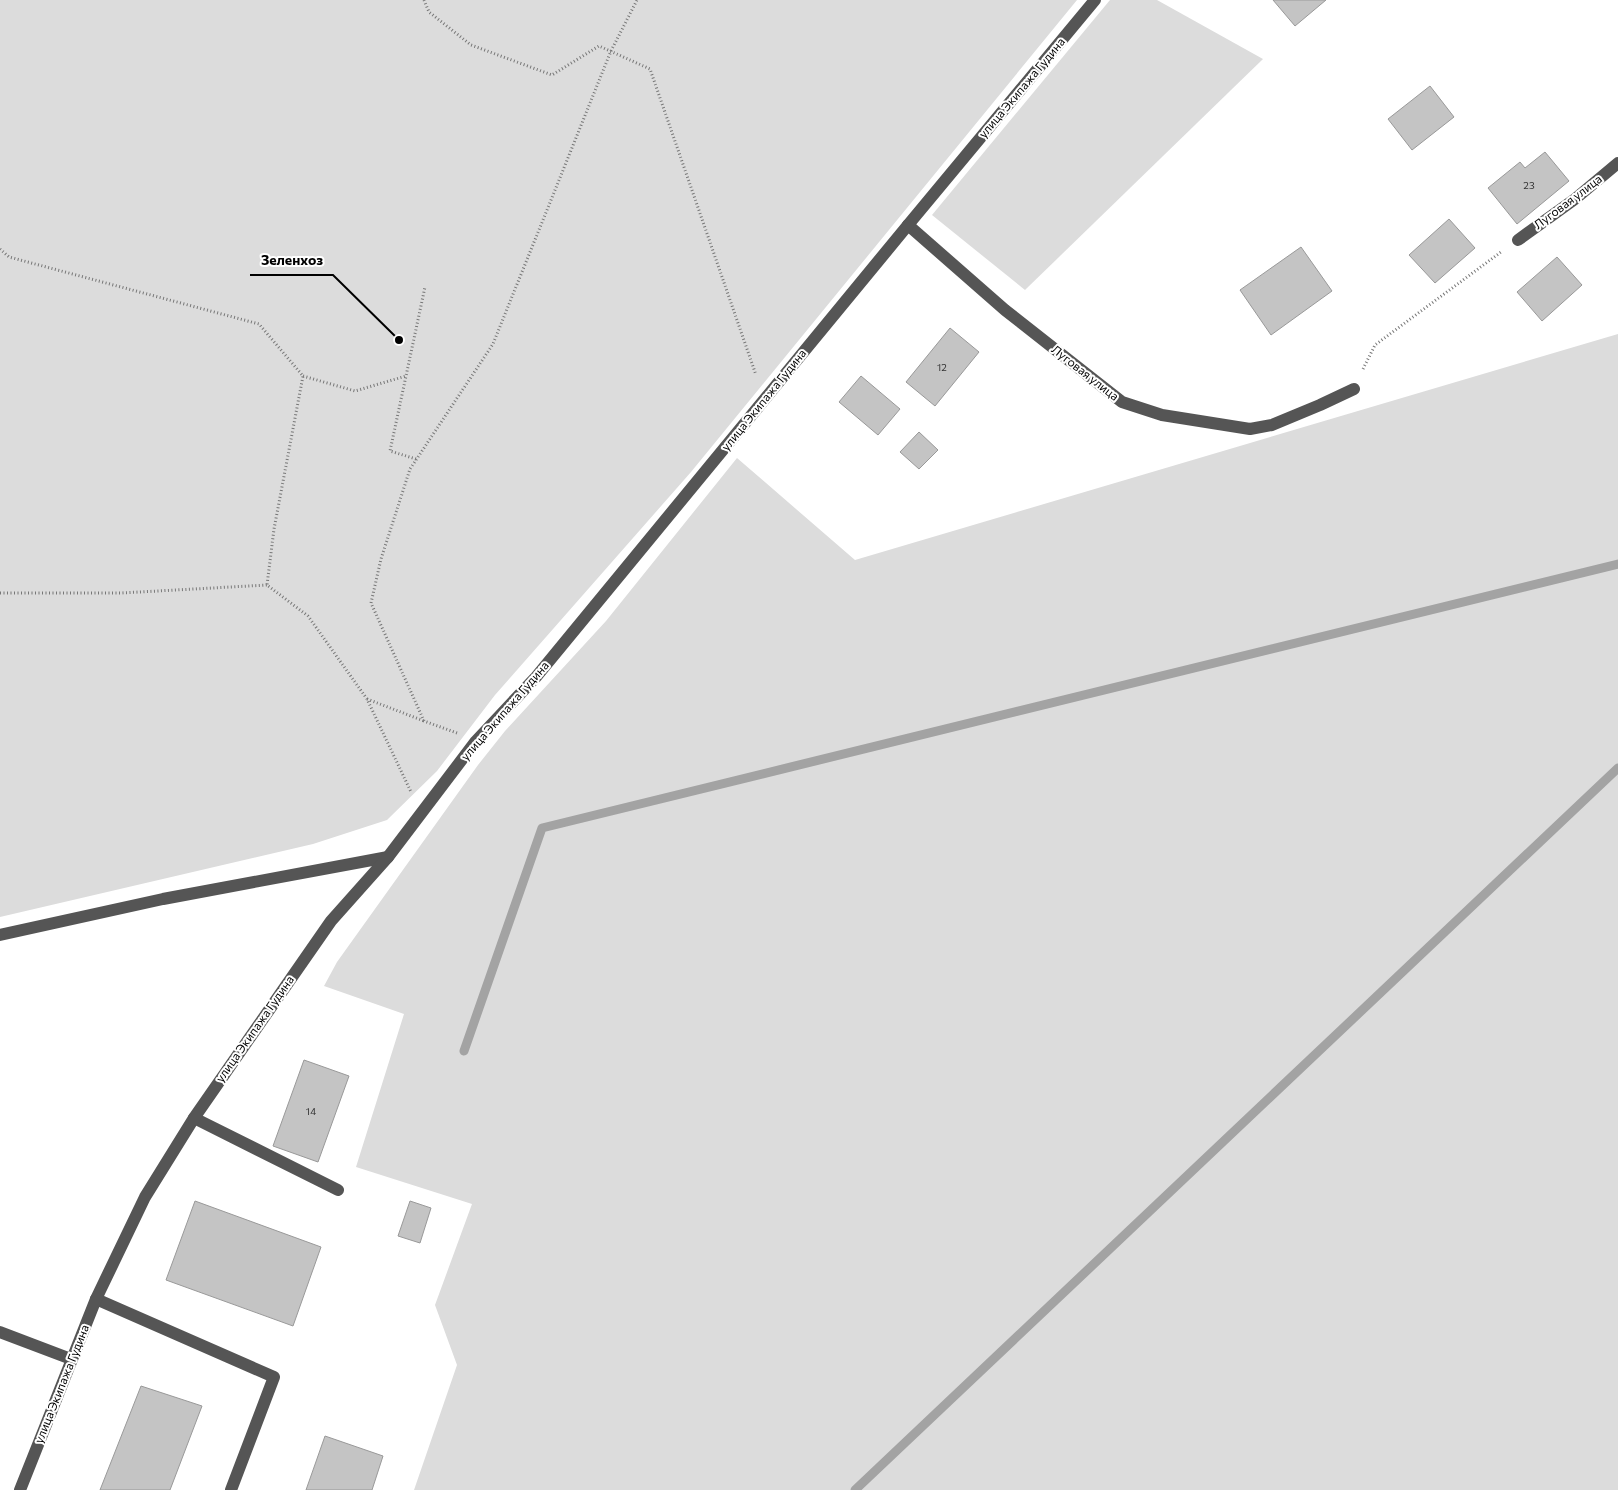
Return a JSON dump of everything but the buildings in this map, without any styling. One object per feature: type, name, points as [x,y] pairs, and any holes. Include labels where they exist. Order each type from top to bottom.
[{"type":"street","name":"улица Экипажа Гудина","points":[[20,1490],[96,1299],[145,1197],[194,1118],[331,921],[388,857],[476,740],[536,677],[908,224],[1095,0]]},
{"type":"street","name":"Луговая улица","points":[[1518,240],[1574,199],[1618,163]]},
{"type":"street","name":"Луговая улица","points":[[908,224],[1005,310],[1122,402],[1162,415],[1250,429],[1272,425],[1320,406],[1354,389]]},
{"type":"street","points":[[0,935],[163,899],[388,857]]},
{"type":"street","points":[[194,1118],[338,1190]]},
{"type":"street","points":[[96,1299],[274,1377],[231,1490]]},
{"type":"street","points":[[0,1332],[71,1359]]},
{"type":"path","points":[[424,0],[428,12],[471,45],[552,75],[599,46],[650,69],[764,400]]},
{"type":"path","points":[[424,721],[372,603],[381,559],[410,469],[493,344],[611,51],[637,0]]},
{"type":"path","points":[[1354,389],[1375,345],[1518,240]]},
{"type":"path","points":[[0,249],[9,257],[259,324],[304,376],[355,392],[406,376]]},
{"type":"path","points":[[416,458],[390,451],[425,287]]},
{"type":"path","points":[[268,585],[274,529],[304,376]]},
{"type":"path","points":[[0,593],[121,593],[268,585],[308,616],[367,699],[420,813]]},
{"type":"path","points":[[367,699],[476,740]]},
{"type":"shaded area","points":[[0,0],[1077,0],[691,472],[495,695],[437,771],[387,820],[313,844],[0,917]]},
{"type":"shaded area","points":[[1110,0],[1157,0],[1263,59],[1025,290],[932,215]]},
{"type":"shaded area","points":[[1618,334],[1618,1490],[414,1490],[457,1365],[435,1305],[472,1204],[356,1167],[404,1014],[324,986],[337,962],[478,765],[505,731],[606,621],[737,458],[855,560]]},
{"type":"waterway","points":[[464,1051],[542,828],[1618,564]]},
{"type":"waterway","points":[[855,1490],[1618,768]]},
{"type":"place","name":"Зеленхоз","points":[[399,340]]}]
